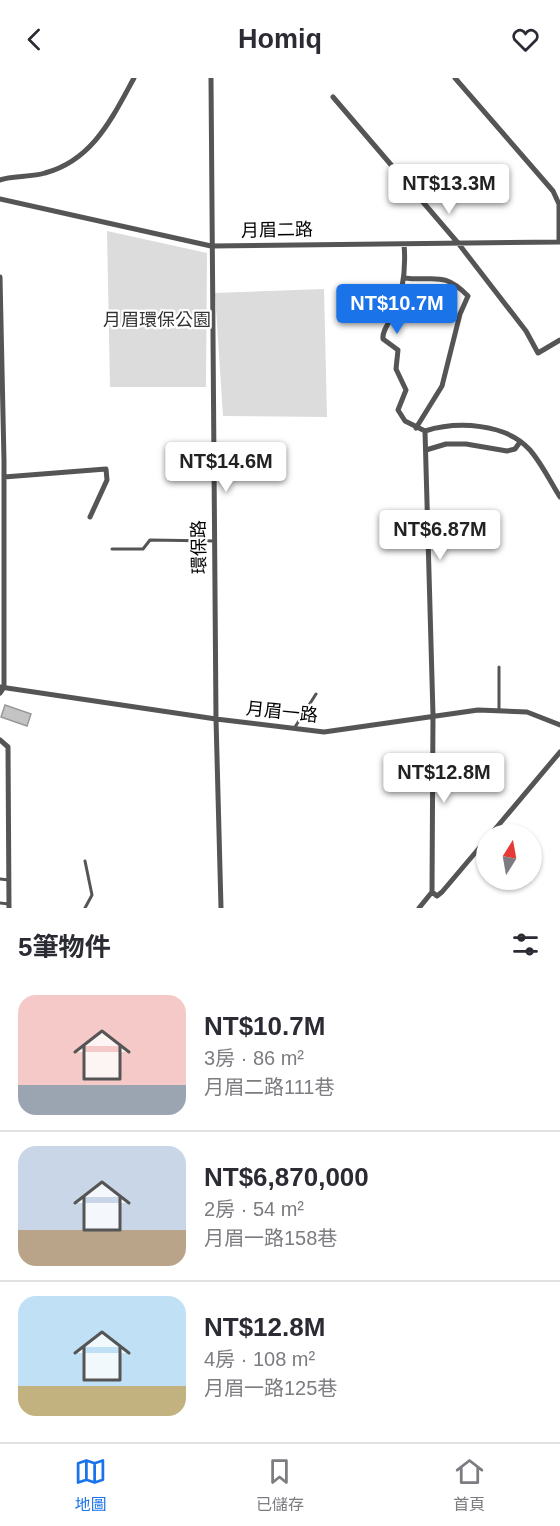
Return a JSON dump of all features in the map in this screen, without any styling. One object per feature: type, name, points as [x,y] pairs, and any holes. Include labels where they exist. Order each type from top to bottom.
[{"type":"street","points":[[0,180],[41,175],[67,166],[78,158],[89,149],[111,121],[134,78]]},
{"type":"street","name":"環保路","points":[[212,78],[211,246],[220,908]]},
{"type":"street","points":[[455,78],[554,190],[559,204],[560,242]]},
{"type":"street","points":[[333,97],[458,243],[526,331],[538,353],[560,340]]},
{"type":"street","name":"月眉二路","points":[[0,199],[211,246],[560,242]]},
{"type":"street","points":[[404,244],[405,278],[394,314],[382,335],[383,339],[399,350],[396,369],[406,390],[398,410],[405,421],[425,431],[440,426],[471,426],[505,434],[520,442],[539,462],[560,497]]},
{"type":"street","points":[[0,277],[4,477],[2,687],[0,693]]},
{"type":"street","points":[[405,278],[438,278],[459,288],[468,296],[460,314],[442,386],[416,428]]},
{"type":"street","points":[[419,908],[432,892],[433,715],[425,431]]},
{"type":"street","points":[[426,450],[446,444],[466,444],[507,451],[515,449],[520,442]]},
{"type":"street","points":[[4,477],[106,469],[106,480],[90,517]]},
{"type":"street","name":"月眉一路","points":[[2,687],[216,719],[324,732],[478,710],[527,712],[560,725]]},
{"type":"street","points":[[0,740],[8,747],[9,906]]},
{"type":"street","points":[[499,824],[560,752]]},
{"type":"street","points":[[432,892],[437,896],[442,892],[476,852]]},
{"type":"lane","points":[[112,549],[143,549],[150,540],[214,541]]},
{"type":"lane","points":[[499,667],[499,711]]},
{"type":"lane","points":[[294,729],[316,694]]},
{"type":"lane","points":[[85,861],[92,895],[85,908]]},
{"type":"lane","points":[[0,879],[9,880]]},
{"type":"lane","points":[[0,903],[9,906]]},
{"type":"green space","name":"月眉環保公園","points":[[107,231],[207,253],[206,387],[110,387]]},
{"type":"green space","points":[[324,289],[327,417],[223,416],[215,293]]},
{"type":"building","points":[[5,705],[31,714],[27,726],[1,717]]}]
